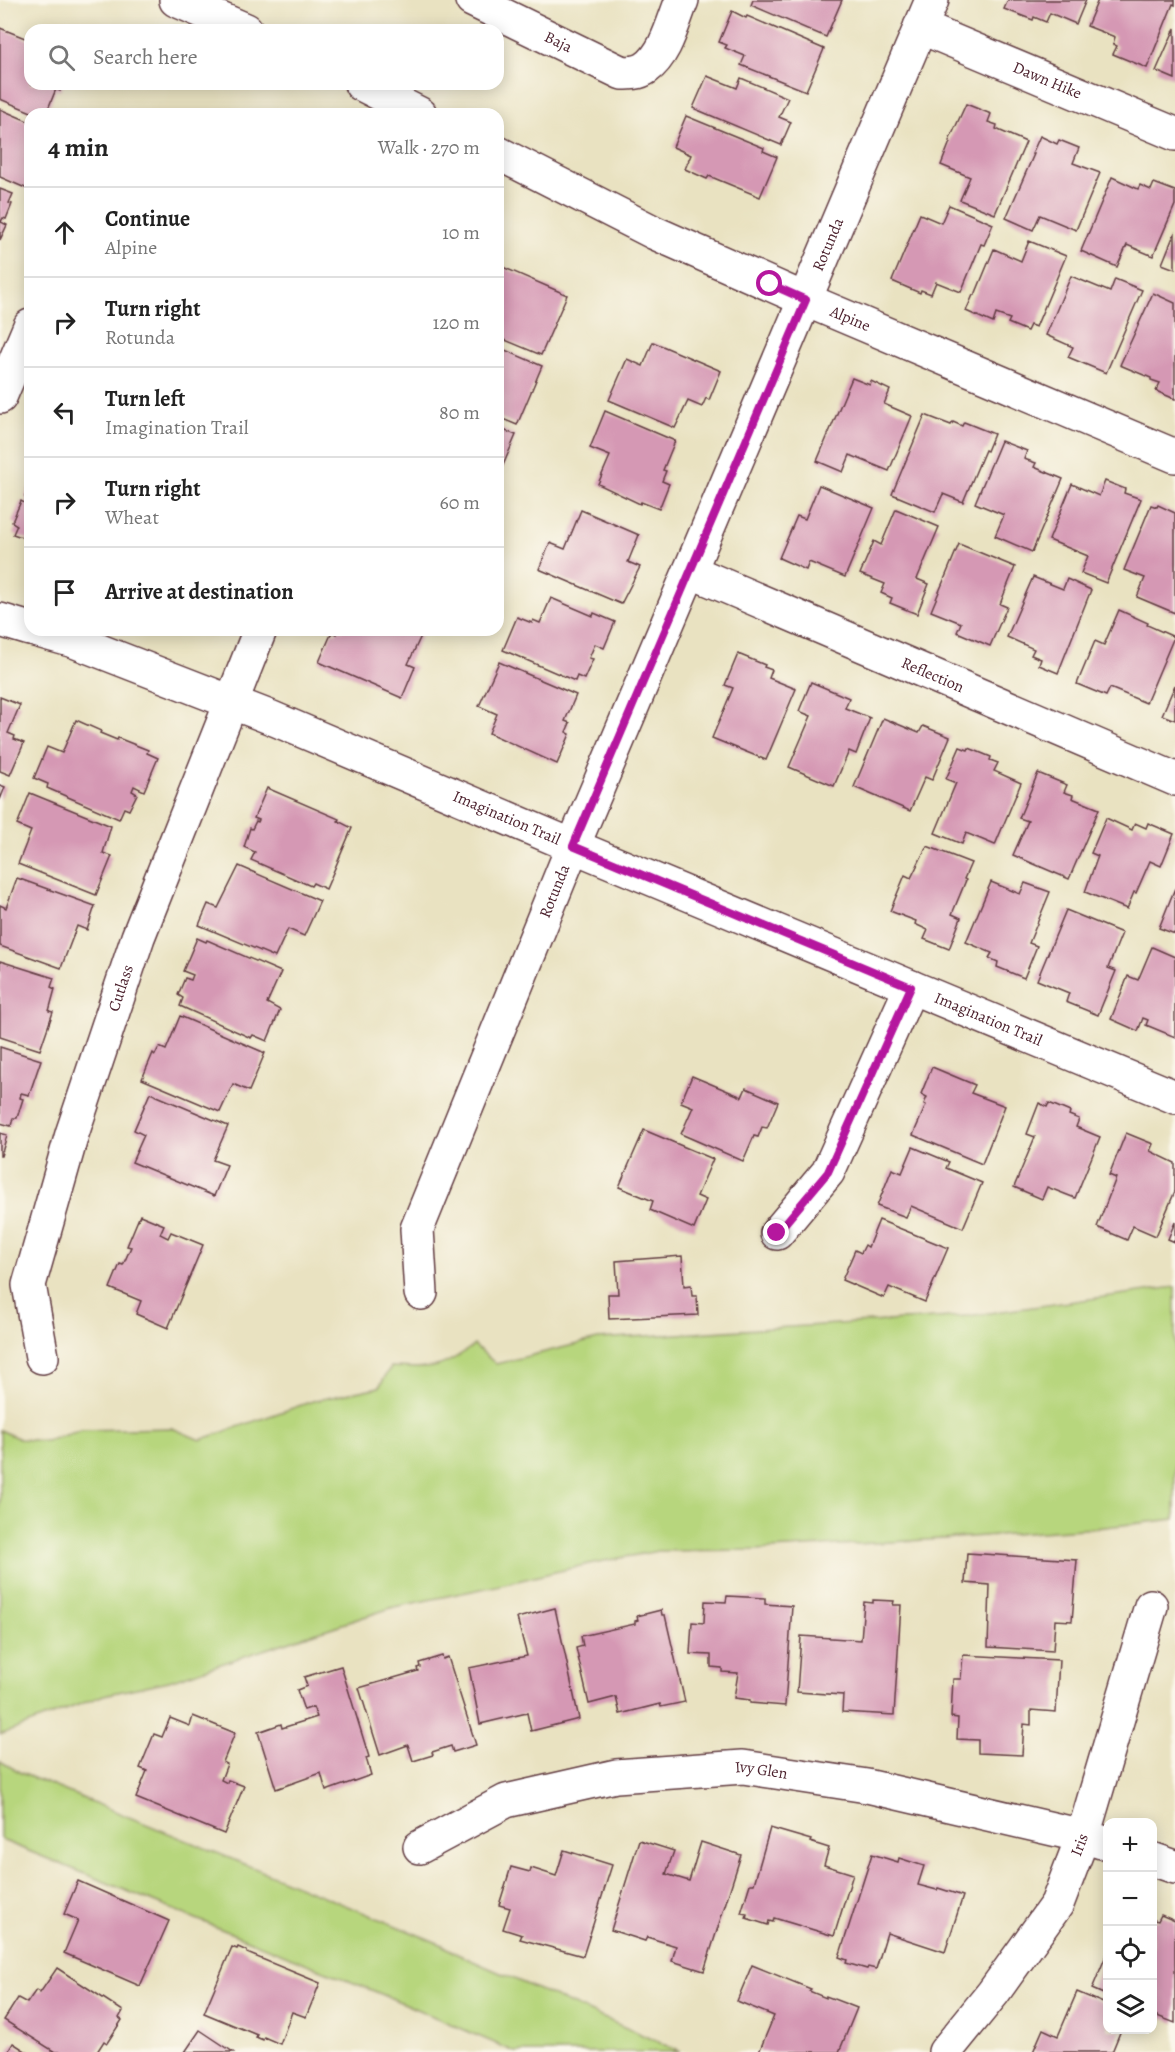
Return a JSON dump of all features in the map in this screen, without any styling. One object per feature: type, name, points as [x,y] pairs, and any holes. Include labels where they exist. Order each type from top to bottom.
[{"type":"street","points":[[176,0],[232,24]]},
{"type":"street","name":"Baja","points":[[472,0],[622,73],[633,73],[645,69],[659,54],[682,0]]},
{"type":"street","name":"Dawn Hike","points":[[926,13],[1175,134]]},
{"type":"street","name":"Rotunda","points":[[421,1293],[417,1228],[573,846],[926,13]]},
{"type":"street","points":[[373,90],[408,108]]},
{"type":"street","name":"Alpine","points":[[504,156],[656,233],[806,300],[1175,456]]},
{"type":"street","points":[[0,397],[24,340]]},
{"type":"street","name":"Reflection","points":[[690,571],[1175,779]]},
{"type":"street","points":[[0,620],[24,626]]},
{"type":"street","name":"Imagination Trail","points":[[56,636],[231,702],[1175,1097]]},
{"type":"street","name":"Cutlass","points":[[42,1357],[29,1285],[69,1144],[138,937],[258,636]]},
{"type":"street","points":[[777,1233],[828,1172],[911,987]]},
{"type":"street","name":"Iris","points":[[945,2052],[993,1993],[1057,1904],[1095,1840],[1151,1606]]},
{"type":"street","name":"Ivy Glen","points":[[420,1847],[506,1801],[616,1776],[743,1767],[867,1786],[1095,1840]]},
{"type":"street","points":[[1157,1861],[1175,1867]]},
{"type":"green space","points":[[1175,1287],[1175,1519],[1096,1528],[942,1539],[755,1550],[658,1551],[394,1607],[169,1681],[104,1695],[0,1735],[0,1430],[20,1439],[46,1441],[82,1430],[172,1428],[200,1440],[313,1401],[379,1387],[391,1367],[435,1367],[452,1360],[474,1345],[496,1364],[598,1339],[968,1316]]},
{"type":"green space","points":[[0,1761],[21,1773],[443,1945],[457,1954],[681,2052],[515,2052],[391,1998],[4,1841],[0,1838]]},
{"type":"building","points":[[753,0],[842,0],[826,37],[751,5]]},
{"type":"building","points":[[1008,0],[1086,0],[1076,24],[1050,13],[1046,22],[1034,17],[1033,20],[1004,9]]},
{"type":"building","points":[[1098,0],[1175,0],[1175,5],[1173,4],[1147,68],[1113,54],[1117,46],[1113,44],[1115,37],[1087,26]]},
{"type":"building","points":[[732,11],[824,49],[806,91],[741,65],[745,56],[725,48],[727,45],[719,42]]},
{"type":"building","points":[[0,28],[24,38],[24,90],[56,90],[48,108],[24,109],[0,99]]},
{"type":"building","points":[[1175,28],[1175,79],[1156,71]]},
{"type":"building","points":[[707,76],[737,88],[741,78],[788,98],[779,117],[791,122],[781,145],[693,108]]},
{"type":"building","points":[[966,104],[991,114],[988,122],[997,125],[996,129],[1026,142],[995,214],[960,200],[970,177],[941,165]]},
{"type":"building","points":[[0,109],[24,119],[24,187],[0,177]]},
{"type":"building","points":[[686,116],[764,148],[763,151],[777,157],[760,197],[709,176],[707,179],[685,169],[691,155],[673,147]]},
{"type":"building","points":[[1040,136],[1057,144],[1059,140],[1079,148],[1073,163],[1100,173],[1076,230],[1040,215],[1033,230],[1006,218]]},
{"type":"building","points":[[1112,177],[1138,189],[1140,185],[1151,190],[1154,183],[1175,191],[1175,205],[1153,256],[1127,245],[1117,267],[1081,251]]},
{"type":"building","points":[[0,189],[13,194],[6,219],[3,218],[1,222],[7,225],[0,240]]},
{"type":"building","points":[[949,205],[993,224],[984,245],[981,244],[961,292],[936,282],[931,294],[921,290],[920,293],[892,281],[920,214],[941,223]]},
{"type":"building","points":[[1175,232],[1175,269],[1162,264]]},
{"type":"building","points":[[1029,241],[1066,256],[1036,327],[1030,325],[1027,331],[1008,323],[1010,319],[996,314],[993,323],[966,311],[994,249],[1021,261]]},
{"type":"building","points":[[504,268],[567,295],[541,355],[504,340]]},
{"type":"building","points":[[1071,276],[1110,292],[1115,279],[1142,290],[1106,373],[1068,357],[1073,347],[1046,335]]},
{"type":"building","points":[[1153,293],[1175,303],[1175,399],[1156,391],[1160,383],[1120,365]]},
{"type":"building","points":[[653,342],[721,371],[709,400],[706,398],[702,407],[688,401],[675,428],[609,400],[627,359],[643,366]]},
{"type":"building","points":[[504,350],[542,366],[517,425],[504,420]]},
{"type":"building","points":[[852,378],[870,385],[871,381],[890,390],[884,404],[912,416],[889,471],[850,455],[843,472],[817,461]]},
{"type":"building","points":[[605,411],[675,441],[663,470],[666,471],[662,481],[669,484],[659,509],[641,502],[640,504],[598,484],[610,456],[590,448]]},
{"type":"building","points":[[925,415],[951,425],[953,422],[962,426],[964,422],[994,434],[963,502],[943,494],[935,512],[892,494]]},
{"type":"building","points":[[504,430],[516,435],[504,463]]},
{"type":"building","points":[[1001,441],[1027,451],[1024,459],[1036,463],[1034,467],[1063,479],[1032,552],[995,536],[1004,515],[975,503]]},
{"type":"building","points":[[1105,481],[1125,489],[1124,493],[1141,499],[1106,583],[1081,573],[1088,556],[1049,540],[1072,484],[1099,496]]},
{"type":"building","points":[[819,485],[874,508],[845,577],[809,562],[806,570],[779,558],[797,516],[805,519]]},
{"type":"building","points":[[21,501],[24,503],[24,538],[13,534],[17,525],[12,522]]},
{"type":"building","points":[[1151,505],[1157,507],[1158,505],[1175,513],[1175,613],[1137,597],[1145,578],[1124,570]]},
{"type":"building","points":[[896,509],[939,527],[917,579],[929,584],[917,614],[890,603],[892,598],[881,593],[885,584],[860,574],[874,541],[881,545]]},
{"type":"building","points":[[581,510],[639,535],[628,562],[640,567],[621,604],[539,569],[550,543],[565,549]]},
{"type":"building","points":[[959,544],[1015,567],[1000,604],[1007,607],[990,646],[957,632],[961,623],[931,611]]},
{"type":"building","points":[[1033,577],[1063,589],[1067,579],[1091,590],[1058,673],[1039,665],[1041,659],[1031,655],[1034,649],[1007,637]]},
{"type":"building","points":[[551,598],[593,616],[594,613],[615,622],[604,648],[595,644],[589,658],[593,659],[584,679],[577,676],[575,681],[503,650],[517,617],[532,623],[533,620],[540,623]]},
{"type":"building","points":[[1119,610],[1174,637],[1146,703],[1110,688],[1106,696],[1077,684],[1095,641],[1104,645]]},
{"type":"building","points":[[330,636],[421,636],[408,664],[415,667],[402,698],[319,662]]},
{"type":"building","points":[[738,654],[772,670],[769,678],[796,689],[766,760],[712,738],[733,688],[725,685]]},
{"type":"building","points":[[499,662],[576,695],[565,721],[570,723],[566,732],[570,734],[557,764],[489,733],[497,714],[479,706]]},
{"type":"building","points":[[811,682],[849,698],[845,708],[870,718],[856,754],[849,751],[834,786],[789,767],[811,716],[799,711]]},
{"type":"building","points":[[1175,685],[1175,720],[1162,715]]},
{"type":"building","points":[[0,697],[20,705],[8,733],[15,736],[14,739],[24,743],[10,775],[0,771]]},
{"type":"building","points":[[883,718],[919,733],[923,726],[950,737],[932,780],[925,777],[910,811],[854,787]]},
{"type":"building","points":[[76,720],[101,731],[100,733],[148,750],[147,753],[158,758],[144,791],[134,786],[132,791],[137,794],[129,810],[124,808],[119,819],[47,788],[48,784],[34,778],[47,747],[62,753]]},
{"type":"building","points":[[960,747],[968,750],[969,748],[991,757],[990,760],[998,763],[994,771],[1021,783],[995,845],[966,833],[962,844],[935,833],[956,783],[946,779]]},
{"type":"building","points":[[1038,773],[1067,785],[1064,792],[1073,795],[1072,798],[1099,809],[1069,879],[1013,855],[1028,821],[1019,818]]},
{"type":"building","points":[[0,785],[5,787],[0,800]]},
{"type":"building","points":[[267,788],[339,819],[338,821],[352,828],[326,889],[313,883],[311,886],[251,860],[255,852],[244,847],[250,828],[252,829],[259,820],[254,818]]},
{"type":"building","points":[[30,793],[111,826],[103,853],[112,856],[96,895],[18,864],[31,831],[17,825]]},
{"type":"building","points":[[1106,818],[1132,830],[1135,823],[1146,828],[1148,823],[1174,834],[1161,866],[1150,861],[1127,909],[1085,892],[1098,856],[1091,853]]},
{"type":"building","points":[[927,846],[971,863],[952,914],[961,918],[949,949],[924,939],[928,930],[915,924],[916,921],[890,911],[905,875],[911,878]]},
{"type":"building","points":[[239,866],[320,901],[304,936],[288,929],[275,957],[199,925],[208,904],[218,908]]},
{"type":"building","points":[[17,878],[95,906],[87,930],[77,926],[61,968],[0,946],[0,905],[6,908]]},
{"type":"building","points":[[991,882],[1020,894],[1025,883],[1050,892],[1029,943],[1037,946],[1024,978],[997,967],[998,962],[989,958],[992,953],[966,942]]},
{"type":"building","points":[[1175,888],[1175,934],[1159,928]]},
{"type":"building","points":[[1066,910],[1122,933],[1108,968],[1116,971],[1098,1015],[1066,1002],[1069,993],[1037,980]]},
{"type":"building","points":[[197,938],[206,942],[207,940],[281,972],[267,1003],[280,1010],[267,1041],[253,1035],[251,1038],[180,1006],[183,998],[178,995],[185,978],[191,980],[193,975],[183,971]]},
{"type":"building","points":[[1152,947],[1175,957],[1175,1037],[1146,1025],[1148,1020],[1143,1018],[1138,1031],[1111,1019],[1128,976],[1138,980]]},
{"type":"building","points":[[0,961],[54,978],[51,987],[55,989],[49,1011],[53,1012],[40,1050],[0,1037]]},
{"type":"building","points":[[180,1016],[265,1053],[249,1091],[233,1084],[220,1112],[142,1079],[153,1053],[155,1055],[159,1047],[166,1050]]},
{"type":"building","points":[[0,1047],[41,1060],[29,1095],[21,1093],[20,1098],[23,1099],[17,1118],[13,1118],[11,1126],[0,1123]]},
{"type":"building","points":[[932,1067],[975,1085],[971,1093],[1005,1106],[982,1164],[913,1135],[926,1105],[924,1104],[927,1097],[921,1094]]},
{"type":"building","points":[[692,1076],[742,1097],[746,1088],[778,1102],[767,1128],[762,1127],[758,1137],[754,1136],[743,1161],[681,1134],[693,1107],[681,1102]]},
{"type":"building","points":[[150,1093],[228,1126],[213,1160],[227,1165],[214,1196],[132,1162],[144,1135],[134,1130]]},
{"type":"building","points":[[1039,1103],[1047,1107],[1049,1103],[1070,1112],[1069,1115],[1079,1119],[1076,1127],[1100,1137],[1075,1198],[1047,1187],[1042,1199],[1014,1187],[1035,1137],[1027,1134]]},
{"type":"building","points":[[644,1130],[713,1159],[697,1196],[706,1200],[694,1229],[650,1210],[653,1201],[619,1187]]},
{"type":"building","points":[[0,1133],[7,1135],[1,1156],[0,1156]]},
{"type":"building","points":[[1126,1133],[1153,1144],[1150,1151],[1175,1163],[1175,1191],[1156,1236],[1133,1226],[1127,1240],[1097,1227],[1116,1178],[1109,1175]]},
{"type":"building","points":[[913,1147],[949,1162],[946,1168],[982,1183],[963,1228],[911,1206],[906,1217],[877,1206],[892,1169],[902,1173]]},
{"type":"building","points":[[140,1215],[164,1225],[160,1234],[168,1238],[171,1232],[203,1245],[168,1328],[136,1314],[141,1301],[110,1288],[120,1264],[123,1265],[131,1247],[127,1246]]},
{"type":"building","points":[[879,1220],[948,1248],[925,1302],[889,1287],[884,1298],[842,1280],[855,1250],[861,1253],[865,1245],[868,1247]]},
{"type":"building","points":[[1175,1222],[1175,1242],[1168,1239]]},
{"type":"building","points":[[682,1256],[684,1286],[691,1285],[692,1296],[697,1296],[698,1315],[609,1319],[608,1294],[618,1294],[616,1261]]},
{"type":"building","points":[[967,1553],[1077,1560],[1072,1621],[1055,1620],[1053,1651],[988,1647],[990,1585],[965,1583]]},
{"type":"building","points":[[727,1596],[765,1598],[765,1604],[792,1606],[785,1706],[750,1703],[750,1700],[734,1698],[738,1673],[722,1672],[722,1668],[711,1667],[711,1655],[690,1654],[692,1622],[704,1623],[705,1601],[726,1602]]},
{"type":"building","points":[[873,1600],[894,1601],[893,1605],[901,1605],[894,1715],[842,1712],[843,1695],[797,1692],[801,1636],[861,1640],[864,1602],[873,1603]]},
{"type":"building","points":[[555,1608],[579,1719],[531,1731],[527,1713],[480,1724],[469,1668],[527,1656],[517,1618]]},
{"type":"building","points":[[661,1610],[662,1615],[665,1615],[685,1702],[661,1707],[660,1704],[620,1714],[616,1697],[589,1704],[576,1648],[583,1646],[581,1636],[635,1624],[638,1620],[637,1616]]},
{"type":"building","points":[[963,1655],[1059,1660],[1056,1712],[1031,1710],[1031,1725],[1024,1724],[1022,1755],[978,1753],[978,1740],[957,1739],[958,1718],[951,1717],[953,1679],[961,1679]]},
{"type":"building","points":[[442,1656],[443,1659],[448,1657],[476,1745],[453,1752],[451,1746],[413,1761],[408,1745],[380,1755],[359,1688],[418,1671],[419,1663]]},
{"type":"building","points":[[341,1666],[369,1757],[366,1758],[371,1775],[326,1791],[321,1773],[276,1789],[258,1732],[281,1724],[282,1728],[317,1717],[313,1707],[304,1710],[297,1690],[307,1686],[304,1677]]},
{"type":"building","points":[[193,1716],[235,1733],[223,1762],[227,1764],[221,1780],[244,1786],[224,1834],[136,1798],[147,1771],[140,1768],[154,1734],[162,1737],[170,1718],[190,1726]]},
{"type":"building","points":[[770,1828],[829,1848],[824,1865],[853,1874],[834,1936],[774,1918],[773,1922],[769,1921],[768,1925],[746,1918],[747,1914],[741,1913],[750,1884],[754,1884]]},
{"type":"building","points":[[639,1840],[674,1851],[666,1874],[689,1881],[701,1842],[741,1855],[704,1971],[672,1961],[676,1946],[647,1937],[645,1941],[611,1930]]},
{"type":"building","points":[[564,1850],[612,1865],[583,1956],[520,1939],[522,1935],[503,1929],[510,1908],[499,1905],[511,1867],[530,1872],[531,1868],[556,1876]]},
{"type":"building","points":[[872,1854],[898,1862],[899,1858],[924,1866],[918,1885],[937,1890],[938,1888],[963,1896],[945,1952],[887,1933],[876,1969],[846,1963],[847,1960],[839,1957]]},
{"type":"building","points":[[78,1881],[169,1921],[140,1986],[64,1953],[78,1920],[64,1914]]},
{"type":"building","points":[[1161,1915],[1175,1921],[1175,2023],[1157,2016],[1158,1921]]},
{"type":"building","points":[[232,1947],[237,1949],[238,1947],[247,1953],[320,1983],[306,2017],[292,2012],[280,2044],[264,2037],[263,2040],[256,2037],[257,2035],[204,2013]]},
{"type":"building","points":[[1103,1963],[1103,1994],[1092,1989]]},
{"type":"building","points":[[752,1965],[811,1989],[809,1991],[826,1998],[826,1996],[857,2008],[839,2052],[759,2052],[774,2016],[737,2001]]},
{"type":"building","points":[[57,1968],[123,2011],[119,2018],[122,2020],[107,2043],[104,2041],[97,2052],[55,2052],[4,2020],[18,1998],[27,2003],[36,1990],[40,1993]]},
{"type":"building","points":[[1077,1992],[1103,2003],[1103,2034],[1119,2034],[1112,2052],[1033,2052],[1043,2029],[1058,2036]]},
{"type":"building","points":[[200,2030],[233,2052],[185,2052]]},
{"type":"building","points":[[13,2043],[27,2052],[8,2052]]},
{"type":"route","points":[[770,284],[806,300],[573,846],[911,987],[828,1172],[777,1233]]}]
